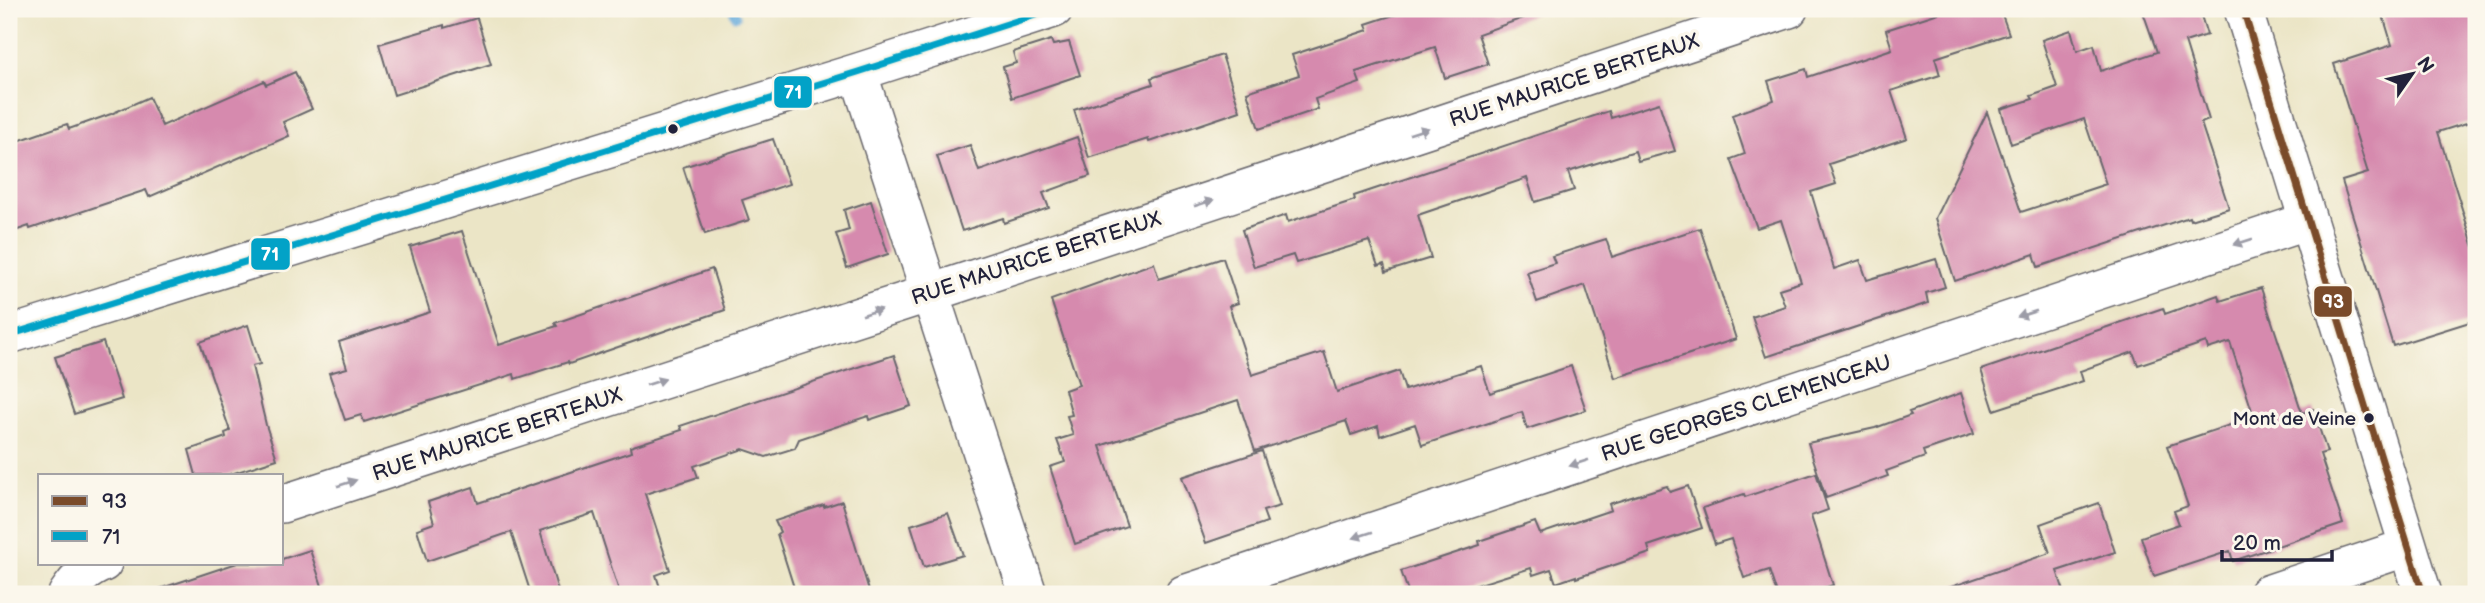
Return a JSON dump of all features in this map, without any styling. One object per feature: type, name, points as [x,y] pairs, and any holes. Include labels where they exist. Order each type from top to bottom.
[{"type":"street","points":[[9,335],[1054,9]]},
{"type":"street","name":"RUE MAURICE BERTEAUX","points":[[284,504],[1789,9]]},
{"type":"street","points":[[2243,9],[2423,594]]},
{"type":"street","points":[[858,72],[1028,594]]},
{"type":"street","name":"RUE GEORGES CLEMENCEAU","points":[[1184,594],[2308,221]]},
{"type":"street","points":[[2267,594],[2408,547]]},
{"type":"street","points":[[67,594],[86,571],[101,564]]},
{"type":"building","points":[[1412,9],[1536,9],[1537,13],[1478,34],[1488,64],[1445,78],[1435,47],[1356,72],[1360,83],[1315,99],[1318,109],[1259,129],[1247,92],[1299,75],[1292,55],[1368,30],[1366,24]]},
{"type":"building","points":[[1951,9],[2000,9],[2009,34],[1935,58],[1940,75],[1891,91],[1907,138],[1829,164],[1836,184],[1811,192],[1834,269],[1860,260],[1867,280],[1936,259],[1945,287],[1926,293],[1928,303],[1766,357],[1752,317],[1785,306],[1779,289],[1801,282],[1781,220],[1757,228],[1731,159],[1745,154],[1732,115],[1774,100],[1768,81],[1806,69],[1808,77],[1892,49],[1886,30]]},
{"type":"building","points":[[2142,9],[2199,9],[2207,35],[2185,42],[2209,120],[2201,123],[2229,208],[2190,220],[2189,217],[2038,267],[2034,254],[1955,281],[1935,218],[1987,112],[2021,212],[2106,184],[2084,119],[2011,144],[2001,109],[2033,99],[2031,96],[2057,87],[2042,40],[2071,30],[2077,51],[2094,45],[2101,71],[2157,52]]},
{"type":"building","points":[[2381,9],[2476,9],[2476,120],[2438,132],[2476,254],[2476,320],[2393,346],[2342,181],[2368,173],[2334,64],[2392,45]]},
{"type":"building","points":[[477,18],[491,64],[394,95],[379,44]]},
{"type":"building","points":[[1051,40],[1053,45],[1069,42],[1080,75],[1012,98],[1003,67],[1016,63],[1013,52]]},
{"type":"building","points":[[1222,55],[1240,111],[1149,142],[1148,139],[1089,158],[1074,110],[1153,84],[1151,78]]},
{"type":"building","points":[[295,72],[312,109],[283,122],[289,136],[149,197],[146,190],[30,229],[29,226],[9,233],[9,144],[67,124],[69,129],[149,97],[162,126],[264,81],[266,85]]},
{"type":"building","points":[[1659,103],[1675,151],[1638,161],[1635,151],[1568,172],[1574,190],[1535,202],[1527,178],[1418,215],[1431,258],[1386,272],[1384,264],[1378,266],[1369,241],[1296,263],[1293,255],[1254,267],[1242,230],[1286,215],[1288,222],[1355,200],[1354,196],[1609,111],[1611,118]]},
{"type":"building","points":[[1077,137],[1090,176],[1043,193],[1049,208],[1004,223],[1003,218],[962,231],[937,156],[970,145],[979,171]]},
{"type":"building","points":[[773,139],[789,184],[742,200],[749,220],[705,234],[683,167]]},
{"type":"building","points":[[871,201],[888,254],[847,268],[836,234],[849,230],[844,210]]},
{"type":"building","points":[[1700,228],[1736,339],[1615,378],[1585,285],[1537,302],[1527,272],[1555,263],[1552,256],[1606,239],[1612,257]]},
{"type":"building","points":[[462,231],[499,345],[712,269],[725,310],[569,364],[568,362],[515,379],[514,374],[364,422],[361,415],[345,420],[329,373],[347,368],[339,342],[430,312],[410,247]]},
{"type":"building","points":[[1223,258],[1238,303],[1229,306],[1252,375],[1324,352],[1337,392],[1399,371],[1405,390],[1481,366],[1490,393],[1571,366],[1586,410],[1527,429],[1522,412],[1422,445],[1415,424],[1380,436],[1378,426],[1351,435],[1346,421],[1255,451],[1238,400],[1100,446],[1127,526],[1075,544],[1050,467],[1065,462],[1057,440],[1073,435],[1067,416],[1072,415],[1065,390],[1079,385],[1051,300],[1154,263],[1159,279]]},
{"type":"building","points":[[2261,288],[2302,413],[2313,409],[2327,452],[2320,454],[2343,524],[2233,561],[2230,551],[2154,576],[2141,537],[2179,524],[2174,511],[2188,506],[2167,446],[2254,417],[2230,342],[2208,349],[2206,342],[2138,365],[2133,352],[2080,371],[2083,381],[1994,410],[1981,370],[2163,308],[2165,314],[2218,295],[2220,301]]},
{"type":"building","points":[[248,325],[260,364],[252,366],[277,459],[231,474],[196,474],[189,450],[226,437],[225,433],[230,431],[200,342]]},
{"type":"building","points":[[103,342],[122,399],[74,414],[55,357]]},
{"type":"building","points":[[894,355],[911,406],[869,420],[868,416],[799,439],[795,448],[766,457],[743,449],[694,466],[698,477],[645,494],[670,570],[656,575],[662,594],[620,594],[594,513],[540,531],[559,594],[531,594],[511,532],[427,561],[417,529],[434,523],[428,502],[473,487],[478,503],[631,452],[630,447],[682,430],[680,426]]},
{"type":"building","points":[[1961,393],[1974,434],[1923,451],[1925,457],[1886,471],[1888,476],[1826,498],[1808,443],[1875,428]]},
{"type":"building","points":[[1262,451],[1280,506],[1263,511],[1267,522],[1206,543],[1182,477]]},
{"type":"building","points":[[1816,473],[1828,510],[1811,516],[1833,585],[1804,594],[1777,594],[1769,570],[1744,578],[1731,539],[1715,544],[1703,508]]},
{"type":"building","points":[[1667,486],[1670,492],[1688,486],[1702,528],[1648,546],[1650,553],[1556,583],[1551,569],[1533,575],[1531,568],[1448,594],[1409,594],[1401,571],[1480,545],[1479,541],[1535,522],[1540,534],[1611,510],[1609,504]]},
{"type":"building","points":[[842,501],[870,594],[796,594],[775,521]]},
{"type":"building","points":[[2099,503],[2115,552],[2057,571],[2065,594],[1945,594],[1945,589],[2050,553],[2040,524]]},
{"type":"building","points":[[948,513],[963,555],[924,567],[911,525]]},
{"type":"building","points":[[310,550],[322,586],[295,594],[160,594],[159,589],[234,564],[284,564],[284,558]]},
{"type":"waterway","points":[[733,9],[736,16]]},
{"type":"transit line","name":"71","points":[[9,335],[1054,9]]},
{"type":"transit line","name":"93","points":[[2243,9],[2423,594]]},
{"type":"place","name":"Mont de Veine","points":[[2369,418]]}]
